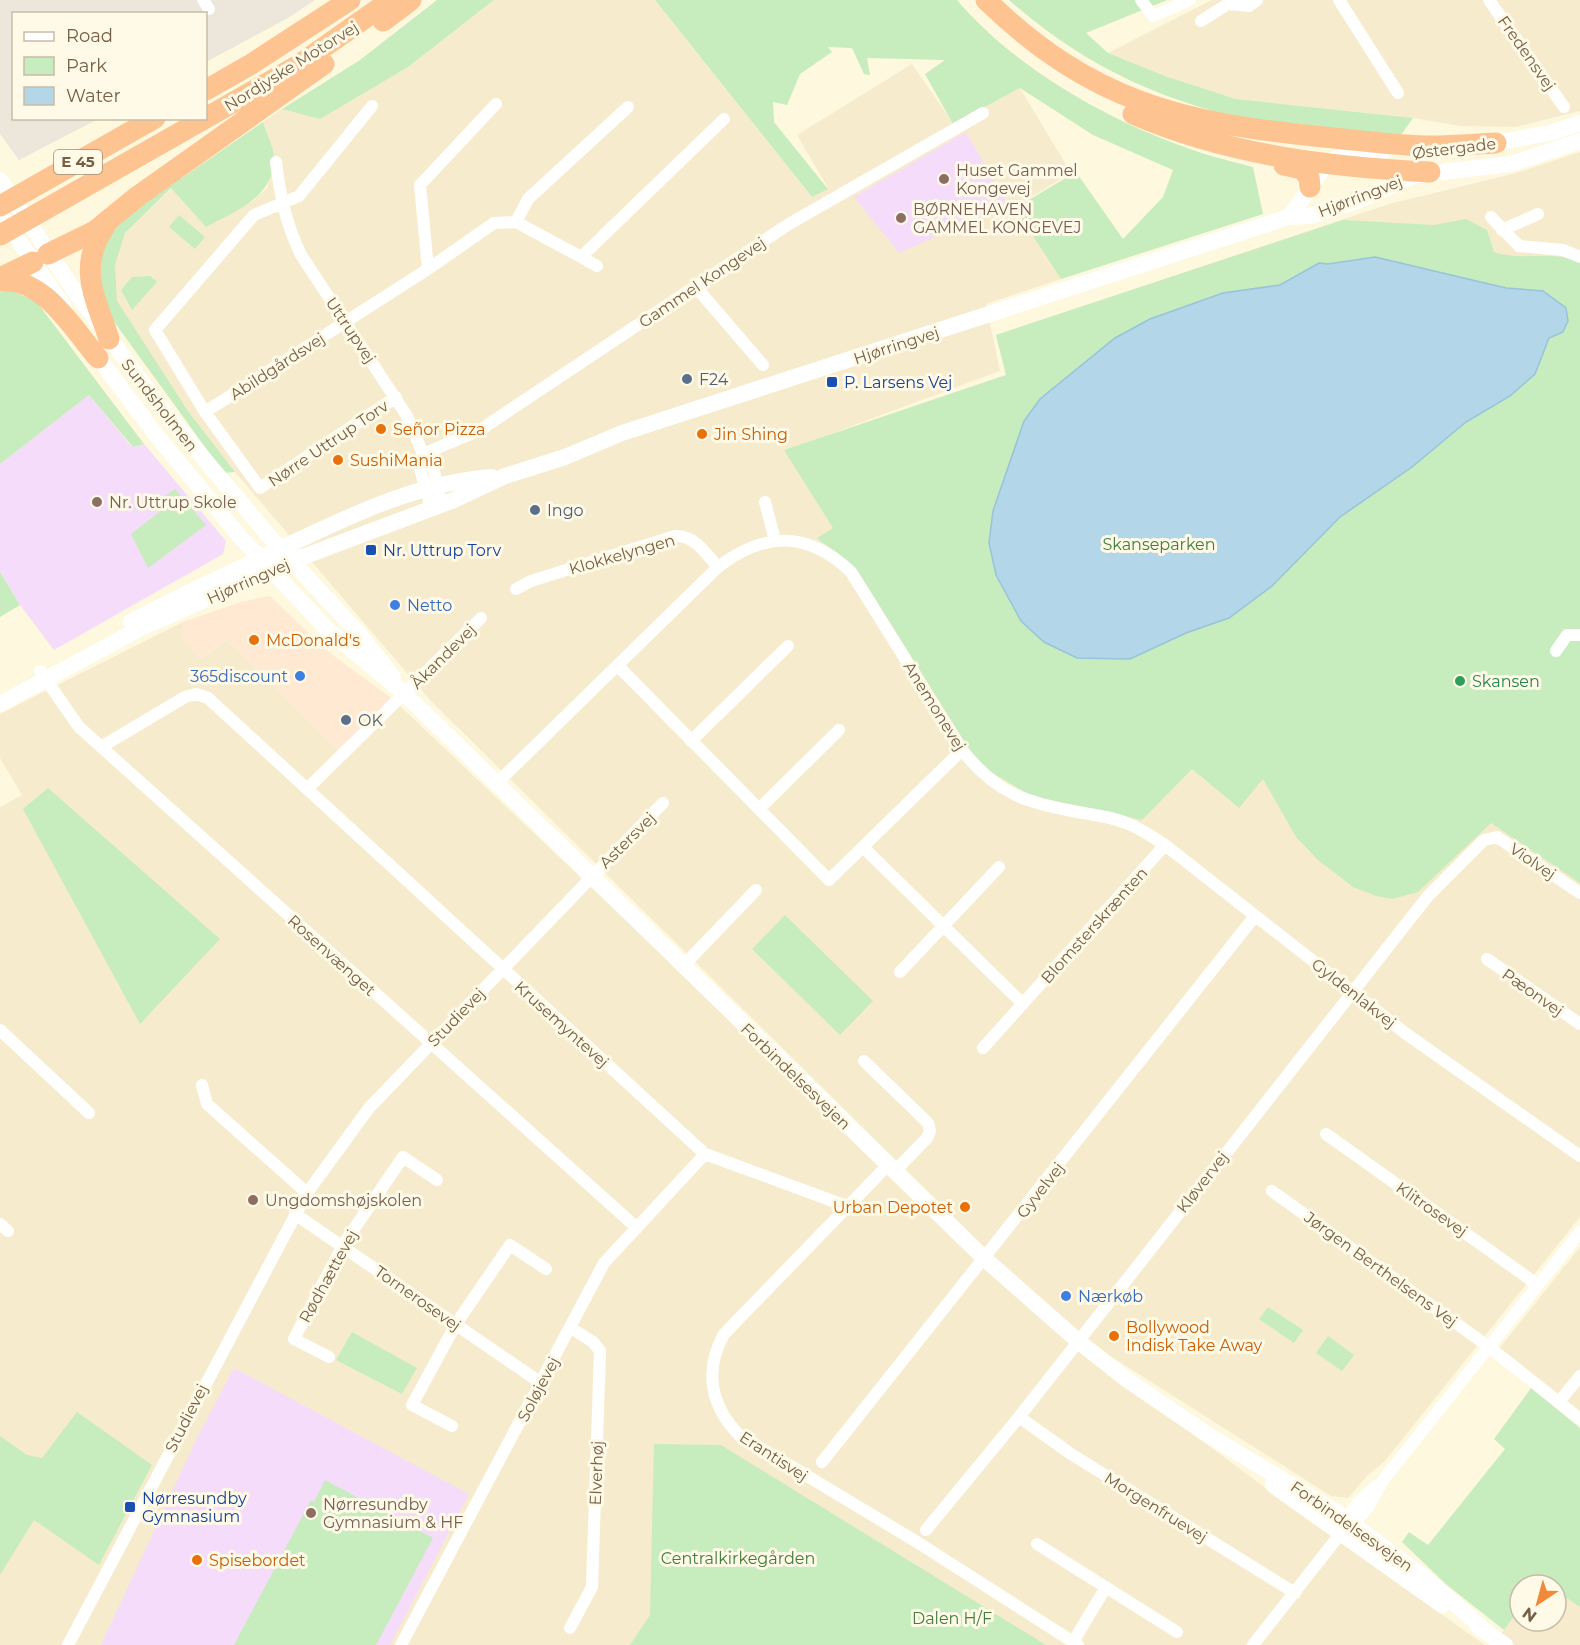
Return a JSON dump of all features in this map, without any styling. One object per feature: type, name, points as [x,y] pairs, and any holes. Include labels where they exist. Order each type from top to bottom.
[{"type":"highway","points":[[207,77],[349,0]]},
{"type":"highway","name":"Nordjyske Motorvej","points":[[207,89],[262,58],[349,0]]},
{"type":"highway","name":"Nordjyske Motorvej","points":[[207,117],[286,72],[392,0]]},
{"type":"highway","points":[[0,279],[38,255],[82,239],[138,196],[411,0]]},
{"type":"highway","points":[[969,0],[1016,44],[1077,86],[1143,118],[1198,138],[1248,151],[1328,164],[1430,172]]},
{"type":"highway","points":[[986,0],[1040,48],[1072,69],[1133,99],[1179,115],[1259,130],[1344,140],[1432,146],[1496,143]]},
{"type":"highway","points":[[0,193],[129,120]]},
{"type":"highway","name":"E 45","points":[[0,206],[151,120]]},
{"type":"highway","name":"Nordjyske Motorvej","points":[[0,235],[202,120]]},
{"type":"highway","points":[[1198,138],[1221,150],[1302,168],[1309,177],[1310,187]]},
{"type":"highway","points":[[109,220],[94,245],[89,267],[91,288],[109,339]]},
{"type":"highway","points":[[0,279],[20,282],[39,293],[56,308],[98,358]]},
{"type":"street","points":[[1141,0],[1153,16],[1190,0]]},
{"type":"street","points":[[1201,21],[1228,4],[1249,6],[1257,0]]},
{"type":"street","points":[[1339,0],[1398,93]]},
{"type":"street","name":"Fredensvej","points":[[1489,0],[1564,107]]},
{"type":"street","points":[[428,269],[420,184],[496,104]]},
{"type":"street","points":[[205,412],[155,330],[254,215],[299,196],[372,106]]},
{"type":"street","points":[[597,266],[516,222],[528,200],[628,107]]},
{"type":"street","name":"Gammel Kongevej","points":[[423,454],[480,430],[789,224],[983,113]]},
{"type":"street","points":[[581,257],[724,119]]},
{"type":"street","name":"Østergade","points":[[1328,164],[1352,152],[1432,154],[1496,143],[1580,123]]},
{"type":"street","name":"Østergade","points":[[1430,172],[1511,164],[1580,141]]},
{"type":"street","name":"Uttrupvej","points":[[276,162],[282,204],[301,255],[396,398],[423,454],[430,462],[436,506]]},
{"type":"street","name":"Hjørringvej","points":[[1289,217],[1328,164]]},
{"type":"street","name":"Hjørringvej","points":[[276,560],[436,506],[505,476],[565,457],[622,433],[1289,217],[1310,216],[1360,200],[1416,175],[1430,172]]},
{"type":"street","name":"Sundsholmen","points":[[0,180],[38,255],[98,358],[157,436],[276,560]]},
{"type":"street","name":"Sundsholmen","points":[[0,213],[109,339],[207,464],[276,560]]},
{"type":"street","points":[[1502,230],[1538,214]]},
{"type":"street","points":[[1491,217],[1519,246],[1527,249],[1563,250],[1580,257]]},
{"type":"street","name":"Abildgårdsvej","points":[[205,412],[428,269],[494,223],[516,222]]},
{"type":"street","points":[[695,286],[763,365]]},
{"type":"street","name":"Nørre Uttrup Torv","points":[[205,412],[260,488],[396,398]]},
{"type":"street","name":"Hjørringvej","points":[[0,693],[141,628],[276,560],[371,508],[432,486],[505,476]]},
{"type":"street","points":[[765,502],[775,540]]},
{"type":"street","name":"Klokkelyngen","points":[[516,589],[531,581],[675,536],[684,536],[694,541],[718,567]]},
{"type":"street","name":"Anemonevej","points":[[496,784],[718,567],[752,546],[775,540],[795,540],[818,547],[835,557],[851,572],[962,750],[977,770],[1012,795],[1036,805],[1109,818],[1132,825]]},
{"type":"street","name":"Forbindelsesvejen","points":[[276,560],[317,620],[362,645],[405,694],[496,784],[985,1259],[1078,1341],[1126,1379],[1424,1577],[1505,1645]]},
{"type":"street","name":"Åkandevej","points":[[405,694],[481,618]]},
{"type":"street","points":[[1556,651],[1567,634],[1580,635]]},
{"type":"street","points":[[692,741],[788,646]]},
{"type":"street","points":[[618,666],[829,880],[962,750]]},
{"type":"street","name":"Hjørringvej","points":[[0,704],[43,675]]},
{"type":"street","name":"Rosenvænget","points":[[43,675],[66,712],[101,747],[636,1228]]},
{"type":"street","name":"Krusemyntevej","points":[[101,747],[185,697],[196,694],[208,698],[705,1154],[849,1207]]},
{"type":"street","points":[[308,789],[405,694]]},
{"type":"street","points":[[759,809],[839,730]]},
{"type":"street","name":"Astersvej","points":[[591,877],[663,803]]},
{"type":"street","name":"Gyldenlakvej","points":[[1132,825],[1165,845],[1352,992],[1580,1156]]},
{"type":"street","name":"Violvej","points":[[1484,840],[1497,837],[1580,893]]},
{"type":"street","name":"Kløvervej","points":[[926,1530],[1019,1417],[1428,896],[1484,840]]},
{"type":"street","name":"Blomsterskrænten","points":[[983,1048],[1165,845]]},
{"type":"street","points":[[863,847],[1023,1005]]},
{"type":"street","points":[[900,972],[999,867]]},
{"type":"street","name":"Studievej","points":[[68,1645],[308,1193],[369,1108],[591,877]]},
{"type":"street","points":[[683,966],[756,890]]},
{"type":"street","name":"Gyvelvej","points":[[822,1462],[1255,916]]},
{"type":"street","name":"Pæonvej","points":[[1487,959],[1580,1024]]},
{"type":"street","points":[[0,1030],[89,1113]]},
{"type":"street","name":"Erantisvej","points":[[864,1061],[928,1122],[930,1131],[927,1138],[849,1207],[724,1334],[715,1350],[711,1382],[722,1413],[739,1435],[917,1542],[1075,1643],[1106,1587]]},
{"type":"street","points":[[202,1085],[207,1104],[308,1193]]},
{"type":"street","name":"Klitrosevej","points":[[1326,1134],[1538,1285]]},
{"type":"street","name":"Soløjevej","points":[[401,1645],[604,1263],[705,1154]]},
{"type":"street","name":"Rødhættevej","points":[[329,1357],[294,1339],[342,1245],[403,1157],[437,1180]]},
{"type":"street","name":"Jørgen Berthelsens Vej","points":[[1272,1191],[1489,1347],[1580,1419]]},
{"type":"street","name":"Tornerosevej","points":[[295,1214],[541,1383]]},
{"type":"street","points":[[1253,1645],[1347,1526],[1367,1509],[1384,1479],[1580,1232]]},
{"type":"street","points":[[452,1426],[412,1405],[456,1324],[510,1245],[546,1269]]},
{"type":"street","name":"Elverhøj","points":[[570,1628],[592,1587],[600,1351],[593,1342],[571,1328]]},
{"type":"street","points":[[1559,1402],[1580,1376]]},
{"type":"street","name":"Morgenfruevej","points":[[1019,1417],[1071,1454],[1295,1593]]},
{"type":"street","points":[[1037,1544],[1177,1632]]},
{"type":"shaded area","points":[[0,0],[315,0],[288,18],[207,61],[207,12],[12,12],[12,120],[96,120],[19,160],[0,134]]},
{"type":"shaded area","points":[[494,0],[655,0],[812,197],[828,188],[797,135],[912,64],[953,123],[1020,88],[1071,173],[1018,205],[1061,279],[986,304],[1000,371],[809,442],[1006,375],[996,335],[1389,204],[1516,173],[1580,152],[1580,1217],[1385,1461],[1367,1476],[1348,1498],[1331,1496],[1066,1328],[430,700],[235,472],[188,411],[116,301],[115,265],[125,233],[172,188],[206,227],[254,200],[267,188],[274,158],[263,122],[282,109],[320,118],[408,67]]},
{"type":"shaded area","points":[[1212,0],[1580,0],[1580,111],[1516,127],[1461,126],[1413,118],[1236,99],[1165,76],[1108,53]]},
{"type":"shaded area","points":[[966,132],[1008,204],[899,253],[854,197]]},
{"type":"shaded area","name":"Nr. Uttrup Skole","points":[[89,395],[132,447],[144,444],[226,541],[223,554],[54,650],[20,605],[0,572],[0,464]]},
{"type":"shaded area","points":[[270,596],[326,650],[391,698],[356,735],[337,749],[227,640],[199,659],[184,639],[183,622],[241,602]]},
{"type":"shaded area","points":[[183,622],[184,639],[200,659],[227,640],[337,749],[400,706],[1073,1345],[1321,1529],[1485,1645],[0,1645],[0,807],[22,795],[0,758],[0,714]]},
{"type":"shaded area","points":[[1580,1247],[1580,1414],[1498,1350]]},
{"type":"shaded area","name":"Nørresundby Gymnasium & HF","points":[[234,1368],[469,1494],[390,1645],[101,1645],[196,1440]]},
{"type":"shaded area","points":[[1568,1599],[1580,1607],[1580,1645],[1493,1645],[1508,1624],[1508,1633],[1568,1633]]},
{"type":"green space","points":[[437,0],[494,0],[408,67],[320,119],[282,109],[360,60]]},
{"type":"green space","points":[[655,0],[957,0],[1005,47],[1033,69],[1093,106],[1124,122],[1187,148],[1253,167],[1263,214],[1061,279],[1015,208],[1076,172],[1123,239],[1163,197],[1173,170],[1093,135],[1020,88],[953,124],[925,74],[945,60],[867,58],[870,75],[864,74],[852,48],[828,47],[832,52],[800,74],[787,105],[773,102],[774,122],[828,189],[812,197]]},
{"type":"green space","points":[[1009,0],[1167,0],[1086,33],[1108,53],[1165,76],[1236,99],[1413,118],[1401,135],[1282,126],[1228,115],[1128,80],[1067,45]]},
{"type":"green space","points":[[263,122],[274,158],[272,172],[260,193],[240,209],[206,227],[171,188],[125,233],[115,265],[117,301],[188,411],[235,472],[224,473],[104,308],[98,262],[102,245],[111,231],[137,206],[173,179],[182,178]]},
{"type":"green space","points":[[179,215],[205,237],[195,249],[169,227]]},
{"type":"green space","name":"Skanseparken","points":[[1466,219],[1487,230],[1494,252],[1516,256],[1561,257],[1580,263],[1580,883],[1491,823],[1418,892],[1392,899],[1376,896],[1353,887],[1318,860],[1296,837],[1263,779],[1239,808],[1192,769],[1142,820],[1033,797],[991,772],[971,752],[856,568],[817,538],[833,528],[784,450],[1006,375],[996,335],[1343,220],[1434,225]]},
{"type":"green space","points":[[150,276],[157,282],[132,310],[121,290],[132,277]]},
{"type":"green space","points":[[9,290],[36,301],[144,444],[133,447],[89,395],[0,464],[0,292]]},
{"type":"green space","points":[[175,489],[206,525],[148,568],[131,534],[162,510],[157,502]]},
{"type":"green space","points":[[0,572],[20,605],[0,617]]},
{"type":"green space","points":[[48,788],[220,939],[140,1024],[23,809]]},
{"type":"green space","points":[[785,915],[873,1001],[840,1035],[752,949]]},
{"type":"green space","points":[[1268,1307],[1303,1330],[1294,1343],[1259,1319]]},
{"type":"green space","points":[[352,1332],[417,1368],[402,1394],[336,1360]]},
{"type":"green space","points":[[1328,1336],[1354,1355],[1342,1371],[1316,1353]]},
{"type":"green space","points":[[1531,1388],[1580,1428],[1580,1607],[1568,1599],[1568,1573],[1508,1573],[1508,1624],[1504,1630],[1447,1585],[1402,1542],[1409,1532],[1428,1545],[1505,1449],[1494,1439]]},
{"type":"green space","points":[[77,1412],[152,1465],[99,1565],[34,1520],[0,1575],[0,1436],[27,1455],[42,1458]]},
{"type":"green space","name":"Centralkirkegården","points":[[654,1444],[721,1445],[1046,1645],[630,1645],[650,1615]]},
{"type":"green space","points":[[325,1480],[433,1538],[376,1645],[234,1645],[311,1500],[314,1502]]},
{"type":"water","points":[[1375,257],[1506,288],[1543,291],[1566,308],[1568,321],[1563,332],[1549,338],[1535,374],[1510,396],[1466,422],[1412,467],[1340,517],[1272,586],[1229,618],[1186,633],[1130,659],[1077,658],[1044,642],[1021,621],[996,575],[989,543],[993,511],[1024,421],[1040,399],[1115,338],[1150,319],[1223,293],[1280,285],[1319,263],[1328,264]]},
{"type":"place","name":"Huset Gammel Kongevej","points":[[944,179]]},
{"type":"place","name":"BØRNEHAVEN GAMMEL KONGEVEJ","points":[[901,218]]},
{"type":"place","name":"F24","points":[[687,379]]},
{"type":"place","name":"P. Larsens Vej","points":[[832,382]]},
{"type":"place","name":"Señor Pizza","points":[[381,429]]},
{"type":"place","name":"Jin Shing","points":[[702,434]]},
{"type":"place","name":"SushiMania","points":[[338,460]]},
{"type":"place","name":"Nr. Uttrup Skole","points":[[97,502]]},
{"type":"place","name":"Ingo","points":[[535,510]]},
{"type":"place","name":"Nr. Uttrup Torv","points":[[371,550]]},
{"type":"place","name":"Netto","points":[[395,605]]},
{"type":"place","name":"McDonald's","points":[[254,640]]},
{"type":"place","name":"365discount","points":[[300,676]]},
{"type":"place","name":"Skansen","points":[[1460,681]]},
{"type":"place","name":"OK","points":[[346,720]]},
{"type":"place","name":"Ungdomshøjskolen","points":[[253,1200]]},
{"type":"place","name":"Urban Depotet","points":[[965,1207]]},
{"type":"place","name":"Nærkøb","points":[[1066,1296]]},
{"type":"place","name":"Bollywood Indisk Take Away","points":[[1114,1336]]},
{"type":"place","name":"Nørresundby Gymnasium","points":[[130,1507]]},
{"type":"place","name":"Nørresundby Gymnasium & HF","points":[[311,1513]]},
{"type":"place","name":"Spisebordet","points":[[197,1560]]},
{"type":"park label","name":"Dalen H/F","points":[[952,1618]]}]
